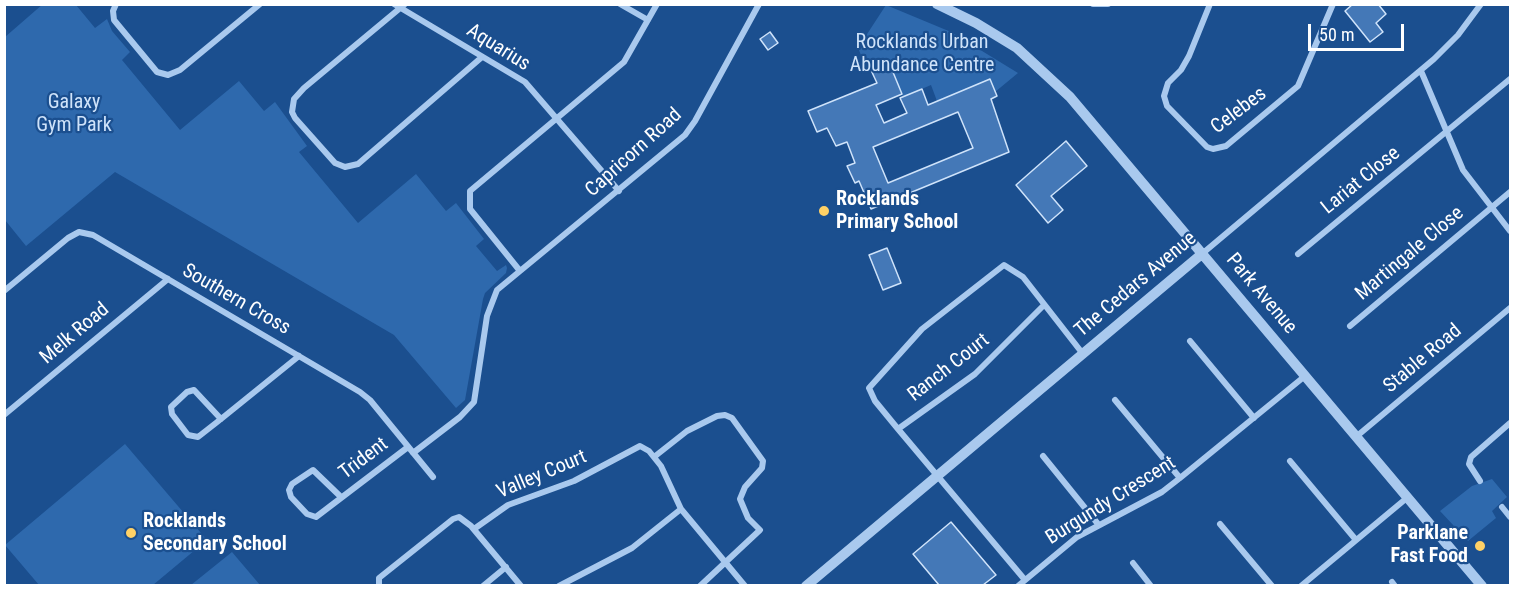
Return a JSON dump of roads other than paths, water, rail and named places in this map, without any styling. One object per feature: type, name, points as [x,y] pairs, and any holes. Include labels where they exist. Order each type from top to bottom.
[{"type":"street","points":[[116,4],[113,11],[114,20],[157,72],[168,75],[180,70],[260,4]]},
{"type":"street","name":"Aquarius","points":[[394,4],[403,6],[525,82],[619,191]]},
{"type":"street","points":[[620,4],[648,20]]},
{"type":"street","points":[[520,271],[470,209],[468,198],[475,187],[624,62],[657,4]]},
{"type":"street","name":"Capricorn Road","points":[[413,453],[460,417],[474,402],[493,296],[684,135],[695,121],[759,4]]},
{"type":"street","name":"Park Avenue","points":[[937,4],[995,34],[1044,72],[1090,120],[1482,585]]},
{"type":"street","points":[[1093,4],[1108,4]]},
{"type":"street","name":"Celebes","points":[[1210,4],[1189,56],[1181,70],[1167,83],[1164,96],[1167,106],[1193,134],[1207,147],[1213,149],[1226,146],[1298,86],[1333,4]]},
{"type":"street","name":"The Cedars Avenue","points":[[806,585],[1421,71],[1458,34],[1481,4]]},
{"type":"street","points":[[403,6],[304,88],[294,99],[292,112],[295,118],[335,163],[345,167],[358,164],[482,57]]},
{"type":"street","points":[[1421,71],[1445,134],[1463,170],[1510,231]]},
{"type":"street","name":"Lariat Close","points":[[1298,254],[1510,79]]},
{"type":"street","name":"Martingale Close","points":[[1350,326],[1510,192]]},
{"type":"street","name":"Southern Cross","points":[[4,291],[68,238],[79,232],[93,235],[364,395],[433,477]]},
{"type":"street","points":[[1025,580],[875,401],[869,388],[874,380],[941,312],[1002,266],[1007,265],[1023,278],[1083,354]]},
{"type":"street","name":"Melk Road","points":[[4,415],[168,279]]},
{"type":"street","name":"Ranch Court","points":[[898,429],[982,368],[1044,305]]},
{"type":"street","name":"Stable Road","points":[[1358,436],[1510,308]]},
{"type":"street","points":[[1190,341],[1254,418]]},
{"type":"street","points":[[221,419],[194,390],[187,392],[171,406],[172,414],[188,435],[194,438],[221,419],[299,356]]},
{"type":"street","name":"Burgundy Crescent","points":[[1018,585],[1077,537],[1162,492],[1306,375]]},
{"type":"street","points":[[1115,400],[1180,478]]},
{"type":"street","points":[[700,585],[725,561],[760,530],[748,518],[740,499],[745,487],[762,468],[760,454],[732,418],[725,415],[717,416],[687,430],[654,457],[668,477],[681,509],[725,561],[745,585]]},
{"type":"street","points":[[1480,481],[1469,464],[1471,457],[1510,423]]},
{"type":"street","name":"Trident","points":[[341,497],[313,470],[292,484],[289,490],[291,496],[313,518],[319,516],[408,447]]},
{"type":"street","name":"Valley Court","points":[[474,529],[508,505],[574,481],[633,447],[645,448],[654,457]]},
{"type":"street","points":[[1043,456],[1098,524]]},
{"type":"street","points":[[1290,461],[1356,540]]},
{"type":"street","points":[[1301,585],[1408,497]]},
{"type":"street","points":[[1502,507],[1510,517]]},
{"type":"street","points":[[559,585],[632,548],[681,509]]},
{"type":"street","points":[[379,585],[379,578],[453,519],[464,519],[521,585]]},
{"type":"street","points":[[1220,524],[1272,585]]},
{"type":"street","points":[[1132,564],[1151,585]]},
{"type":"street","points":[[483,585],[506,567]]},
{"type":"place","name":"Rocklands Primary School","points":[[824,211]]},
{"type":"place","name":"Rocklands Secondary School","points":[[131,533]]},
{"type":"place","name":"Parklane Fast Food","points":[[1480,546]]},
{"type":"park label","name":"Rocklands Urban Abundance Centre","points":[[922,54]]},
{"type":"park label","name":"Galaxy Gym Park","points":[[74,114]]}]
